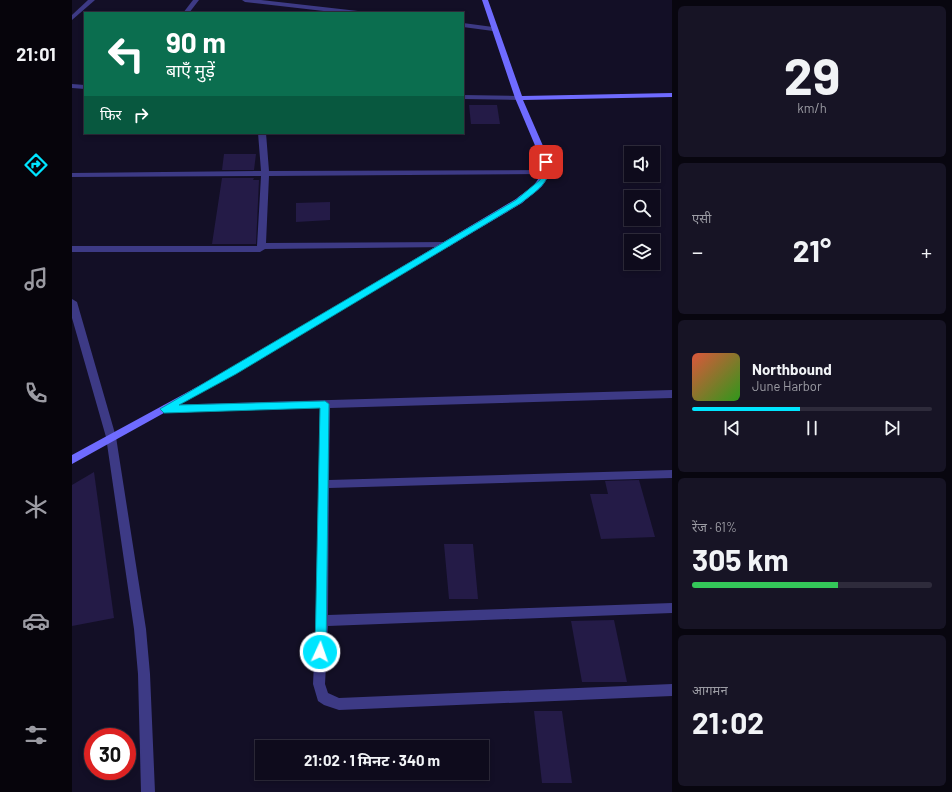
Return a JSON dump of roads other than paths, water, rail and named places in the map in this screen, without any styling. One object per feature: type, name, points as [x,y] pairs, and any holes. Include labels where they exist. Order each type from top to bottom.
[{"type":"street","points":[[72,18],[92,0]]},
{"type":"street","points":[[187,12],[196,0]]},
{"type":"street","points":[[245,0],[349,12]]},
{"type":"street","points":[[72,460],[111,437],[233,371],[449,244],[519,201],[543,181],[546,172],[546,162],[519,98],[493,29],[485,0]]},
{"type":"street","points":[[464,25],[493,29]]},
{"type":"street","points":[[72,86],[84,87]]},
{"type":"street","points":[[464,97],[519,98],[672,95]]},
{"type":"street","points":[[262,134],[265,175],[262,246]]},
{"type":"street","points":[[72,175],[265,175],[546,172]]},
{"type":"street","points":[[72,249],[257,250],[262,246],[449,244]]},
{"type":"street","points":[[72,302],[111,437],[140,629],[144,674],[148,792]]},
{"type":"street","points":[[164,409],[672,394]]},
{"type":"street","points":[[325,404],[322,621],[318,684],[323,696],[329,701],[339,704],[672,690]]},
{"type":"street","points":[[324,484],[672,474]]},
{"type":"street","points":[[322,621],[672,608]]}]
